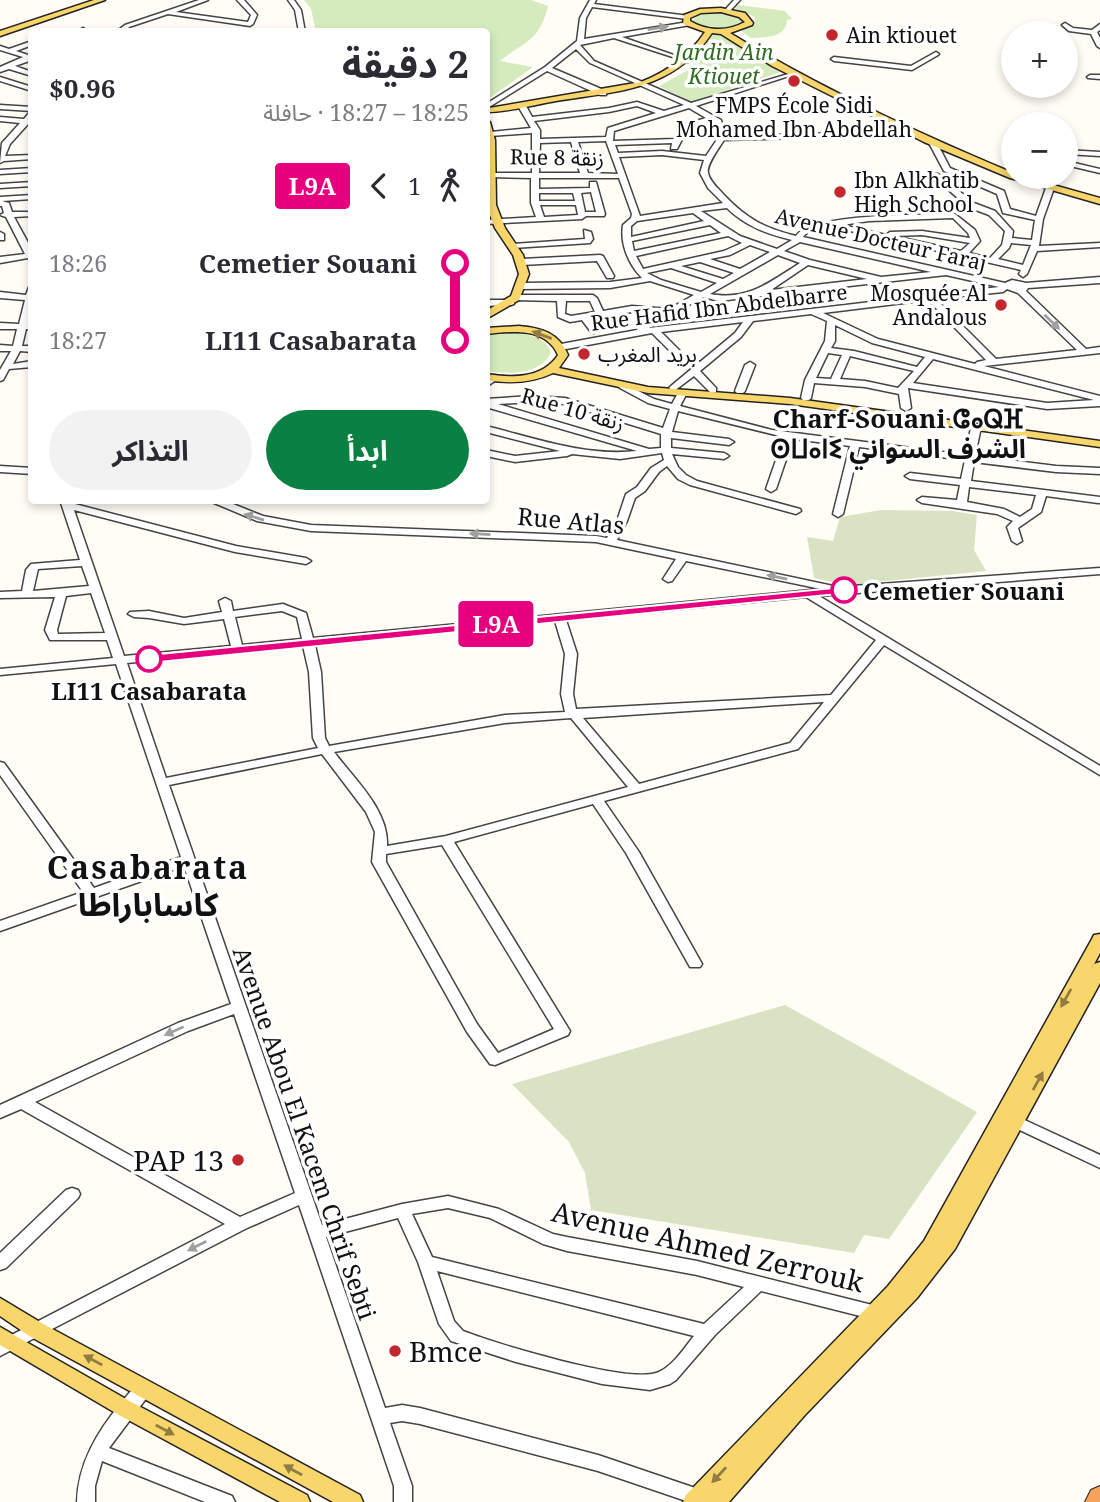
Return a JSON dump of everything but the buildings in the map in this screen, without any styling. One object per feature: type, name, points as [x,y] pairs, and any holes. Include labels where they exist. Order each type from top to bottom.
[{"type":"main road","points":[[1,33],[101,0]]},
{"type":"main road","points":[[692,0],[700,11]]},
{"type":"main road","points":[[697,0],[713,10]]},
{"type":"main road","points":[[713,10],[742,15],[749,20],[746,26],[734,30],[710,31],[688,20],[700,11],[713,10]]},
{"type":"main road","points":[[734,30],[733,33],[789,67],[1001,169]]},
{"type":"main road","points":[[490,110],[603,93],[643,84],[666,75],[686,61],[710,31]]},
{"type":"main road","points":[[722,31],[793,73],[933,143],[1001,170]]},
{"type":"main road","points":[[490,169],[491,222],[513,246],[522,262],[521,286],[513,307],[511,329]]},
{"type":"main road","points":[[1067,189],[1097,199]]},
{"type":"main road","points":[[490,315],[513,307]]},
{"type":"main road","points":[[490,331],[511,329],[548,336],[561,347],[563,355],[556,366]]},
{"type":"main road","points":[[556,366],[623,386],[775,399],[1100,444]]},
{"type":"main road","points":[[490,380],[525,378],[556,366],[626,382],[678,390],[740,391],[806,398],[1100,438]]},
{"type":"main road","points":[[702,1500],[797,1410],[881,1315],[944,1228],[1100,939]]},
{"type":"main road","points":[[881,1315],[910,1292],[948,1244],[1100,968]]},
{"type":"main road","points":[[0,1306],[38,1331],[353,1502]]},
{"type":"main road","points":[[4,1342],[300,1502]]},
{"type":"street","points":[[124,28],[205,0]]},
{"type":"street","points":[[170,13],[250,24],[254,15],[240,0]]},
{"type":"street","points":[[291,0],[298,10],[301,28]]},
{"type":"street","points":[[727,11],[737,0]]},
{"type":"street","points":[[635,1],[643,11]]},
{"type":"street","points":[[615,155],[673,154],[710,159],[722,138],[721,128],[713,118],[690,105],[592,62],[578,43],[580,28],[591,2],[688,20]]},
{"type":"street","points":[[490,108],[578,43],[688,20]]},
{"type":"street","points":[[1078,31],[1097,39],[1100,26]]},
{"type":"street","points":[[612,36],[686,61]]},
{"type":"street","points":[[9,51],[28,44]]},
{"type":"street","points":[[0,48],[28,56]]},
{"type":"street","points":[[834,59],[912,68],[936,54]]},
{"type":"street","points":[[7,67],[28,58]]},
{"type":"street","points":[[0,61],[7,67],[28,73]]},
{"type":"street","points":[[547,68],[603,93]]},
{"type":"street","points":[[610,137],[690,105],[793,73]]},
{"type":"street","points":[[1090,78],[1100,77]]},
{"type":"street","points":[[0,79],[28,88]]},
{"type":"street","points":[[530,119],[637,104],[666,114]]},
{"type":"street","points":[[522,106],[536,131],[535,203],[540,218]]},
{"type":"street","points":[[0,107],[28,109]]},
{"type":"street","points":[[673,154],[676,141],[685,127],[713,118]]},
{"type":"street","points":[[0,119],[28,119]]},
{"type":"street","points":[[28,120],[6,143],[0,159],[28,157]]},
{"type":"street","points":[[490,129],[536,131]]},
{"type":"street","points":[[0,132],[14,132]]},
{"type":"street","points":[[722,138],[845,135]]},
{"type":"street","points":[[610,137],[635,208],[635,219]]},
{"type":"street","points":[[537,141],[610,137],[676,141]]},
{"type":"street","points":[[574,140],[595,191],[601,214],[582,214]]},
{"type":"street","points":[[933,143],[947,169],[1001,193],[1006,211],[1039,219]]},
{"type":"street","points":[[1078,153],[1100,154]]},
{"type":"street","name":"Avenue Docteur Faraj","points":[[710,159],[705,164],[704,173],[728,205],[752,224],[797,240],[950,272],[1006,287]]},
{"type":"street","points":[[1078,166],[1100,171]]},
{"type":"street","name":"Rue 8 زنقة","points":[[490,169],[536,176],[622,174]]},
{"type":"street","points":[[0,172],[28,170]]},
{"type":"street","points":[[938,176],[971,205],[992,213],[1009,231],[1009,240],[992,261]]},
{"type":"street","points":[[0,186],[28,184]]},
{"type":"street","points":[[1047,189],[1034,246],[1025,268],[1023,287],[1084,352]]},
{"type":"street","points":[[535,191],[595,191]]},
{"type":"street","points":[[491,222],[582,218],[577,191]]},
{"type":"street","points":[[0,201],[28,198]]},
{"type":"street","points":[[0,201],[6,205],[4,215],[28,251]]},
{"type":"street","points":[[535,203],[580,203]]},
{"type":"street","points":[[728,205],[635,219],[627,225],[626,240],[641,272],[649,279],[702,295],[723,298],[950,272]]},
{"type":"street","points":[[694,210],[728,234],[776,252],[884,281],[898,302]]},
{"type":"street","points":[[4,215],[28,214]]},
{"type":"street","points":[[631,334],[797,240],[806,229],[826,223],[948,216],[959,218],[972,232],[976,241]]},
{"type":"street","points":[[626,240],[712,222]]},
{"type":"street","points":[[826,223],[1025,268]]},
{"type":"street","points":[[681,229],[696,241]]},
{"type":"street","points":[[513,246],[587,242],[587,232]]},
{"type":"street","points":[[877,236],[922,233],[976,241]]},
{"type":"street","points":[[633,254],[728,234]]},
{"type":"street","points":[[1009,240],[1034,246],[1100,245]]},
{"type":"street","points":[[962,255],[976,241]]},
{"type":"street","points":[[641,272],[727,253],[750,242]]},
{"type":"street","points":[[684,244],[701,258],[740,272]]},
{"type":"street","points":[[922,267],[940,250]]},
{"type":"street","points":[[0,260],[28,256]]},
{"type":"street","points":[[522,262],[600,258],[610,276]]},
{"type":"street","points":[[762,294],[807,262]]},
{"type":"street","points":[[670,265],[724,282]]},
{"type":"street","points":[[813,289],[841,271]]},
{"type":"street","points":[[521,286],[610,285],[649,279]]},
{"type":"street","name":"Rue Hafid Ibn Abdelbarre","points":[[561,347],[654,330],[931,299],[1006,287],[1100,280]]},
{"type":"street","points":[[762,294],[782,315]]},
{"type":"street","points":[[0,295],[28,295]]},
{"type":"street","points":[[562,298],[560,312],[563,317],[585,318],[639,309],[671,312],[690,326]]},
{"type":"street","points":[[490,304],[513,307],[562,298],[595,299],[601,315]]},
{"type":"street","points":[[931,299],[994,363]]},
{"type":"street","points":[[814,312],[875,341],[1100,401]]},
{"type":"street","points":[[585,318],[594,330]]},
{"type":"street","points":[[750,319],[738,335],[678,390],[666,433],[668,461],[687,480],[796,511]]},
{"type":"street","points":[[806,398],[810,380],[830,341],[831,321]]},
{"type":"street","points":[[0,326],[27,327],[0,378]]},
{"type":"street","points":[[654,330],[680,356],[699,369],[713,390]]},
{"type":"street","points":[[0,348],[28,349]]},
{"type":"street","points":[[825,350],[920,370]]},
{"type":"street","points":[[969,365],[1100,350]]},
{"type":"street","points":[[835,382],[847,353]]},
{"type":"street","points":[[906,408],[905,388],[931,356]]},
{"type":"street","points":[[7,367],[28,364]]},
{"type":"street","points":[[740,391],[750,365]]},
{"type":"street","points":[[863,377],[905,388]]},
{"type":"street","points":[[810,380],[905,388],[1047,407],[1100,401]]},
{"type":"street","points":[[623,386],[642,398],[674,408],[789,436],[1100,471]]},
{"type":"street","name":"Rue 10 زنقة","points":[[490,403],[532,399],[565,401],[666,433],[729,442]]},
{"type":"street","name":"Rue 10 زنقة","points":[[490,404],[648,451]]},
{"type":"street","points":[[961,504],[976,427]]},
{"type":"street","points":[[490,430],[574,452],[617,456],[666,450],[724,456]]},
{"type":"street","points":[[771,489],[789,436]]},
{"type":"street","points":[[838,514],[855,445]]},
{"type":"street","points":[[490,454],[515,459],[574,452]]},
{"type":"street","points":[[611,541],[622,521],[630,496],[641,489],[654,470],[668,461]]},
{"type":"street","points":[[1017,541],[1012,527],[1037,510],[1047,493],[1056,468]]},
{"type":"street","points":[[0,469],[28,471]]},
{"type":"street","points":[[911,476],[1098,500]]},
{"type":"street","points":[[922,500],[1000,511],[1021,521]]},
{"type":"street","name":"Avenue Abou El Kacem Chrif Sebti","points":[[66,504],[403,1486],[403,1502]]},
{"type":"street","points":[[70,504],[222,546],[306,561]]},
{"type":"street","name":"Rue Atlas","points":[[222,504],[254,517],[311,528],[556,536],[611,541],[844,590]]},
{"type":"street","points":[[667,579],[683,557]]},
{"type":"street","points":[[27,594],[31,570],[35,566],[86,563]]},
{"type":"street","points":[[0,672],[844,590],[1100,571]]},
{"type":"street","points":[[0,595],[95,589]]},
{"type":"street","points":[[61,593],[51,631],[54,638],[111,636]]},
{"type":"street","points":[[809,594],[1100,771]]},
{"type":"street","points":[[225,601],[231,615],[237,649]]},
{"type":"street","points":[[134,614],[159,614],[180,621],[283,607],[296,610],[302,615],[316,673],[319,738],[372,811],[381,832],[379,862],[472,1028],[495,1060],[563,1031],[446,840]]},
{"type":"street","points":[[560,618],[571,654],[567,694],[574,715],[636,788]]},
{"type":"street","points":[[380,851],[446,840],[794,746],[884,638]]},
{"type":"street","points":[[161,783],[274,759],[505,719],[833,698]]},
{"type":"street","points":[[0,766],[4,779],[91,893]]},
{"type":"street","points":[[597,800],[632,852],[695,964]]},
{"type":"street","points":[[0,926],[187,860]]},
{"type":"street","points":[[0,1112],[183,1027],[238,1007]]},
{"type":"street","points":[[22,1101],[239,1224]]},
{"type":"street","points":[[1016,1122],[1100,1162]]},
{"type":"street","points":[[0,1263],[72,1195]]},
{"type":"street","points":[[4,1342],[38,1331],[239,1224],[303,1196]]},
{"type":"street","name":"Avenue Ahmed Zerrouk","points":[[316,1233],[402,1210],[448,1202],[493,1213],[549,1239],[567,1244],[697,1268],[881,1315]]},
{"type":"street","points":[[402,1210],[426,1262],[447,1324],[457,1336],[642,1384],[656,1383],[667,1378],[708,1332],[759,1283]]},
{"type":"street","points":[[426,1262],[708,1332]]},
{"type":"street","points":[[86,1502],[85,1486],[99,1452],[126,1409],[145,1388]]},
{"type":"street","points":[[379,1417],[402,1413],[420,1416],[598,1463],[702,1500]]},
{"type":"street","points":[[99,1452],[226,1502]]},
{"type":"green space","points":[[304,0],[531,0],[548,6],[536,34],[500,61],[533,67],[490,98],[490,28],[315,28],[311,9]]},
{"type":"green space","points":[[738,5],[785,11],[792,19],[787,20],[786,26],[779,33],[769,37],[751,38],[741,31],[755,24],[755,17],[735,8]]},
{"type":"green space","points":[[719,12],[740,16],[745,22],[733,28],[719,30],[692,22],[698,15]]},
{"type":"green space","name":"Jardin Ain Ktiouet","points":[[714,33],[722,33],[784,71],[691,102],[659,86],[690,69]]},
{"type":"green space","points":[[503,332],[524,334],[543,341],[551,352],[540,366],[523,372],[490,371],[490,334]]},
{"type":"green space","name":"Cemetier Souani","points":[[881,510],[953,511],[977,515],[974,550],[986,571],[847,585],[814,578],[807,537],[833,541],[840,517]]},
{"type":"green space","points":[[785,1005],[977,1112],[889,1239],[864,1235],[854,1253],[591,1210],[585,1173],[569,1142],[512,1084]]},
{"type":"bus line","name":"L9A","points":[[149,659],[844,590]]},
{"type":"place","name":"Ain ktiouet","points":[[832,35]]},
{"type":"place","name":"FMPS École Sidi Mohamed Ibn Abdellah","points":[[794,81]]},
{"type":"place","name":"Ibn Alkhatib High School","points":[[840,192]]},
{"type":"place","name":"Mosquée Al Andalous","points":[[1001,305]]},
{"type":"place","name":"بريد المغرب","points":[[584,354]]},
{"type":"place","name":"Cemetier Souani","points":[[844,590]]},
{"type":"place","name":"LI11 Casabarata","points":[[149,659]]},
{"type":"place","name":"PAP 13","points":[[238,1160]]},
{"type":"place","name":"Bmce","points":[[395,1351]]},
{"type":"district","name":"Charf-Souani ⵛⴰⵕⴼ ⵙⵡⴰⵏⵉ الشرف السواني","points":[[898,433]]},
{"type":"district","name":"Casabarata كاساباراطا","points":[[148,884]]}]
